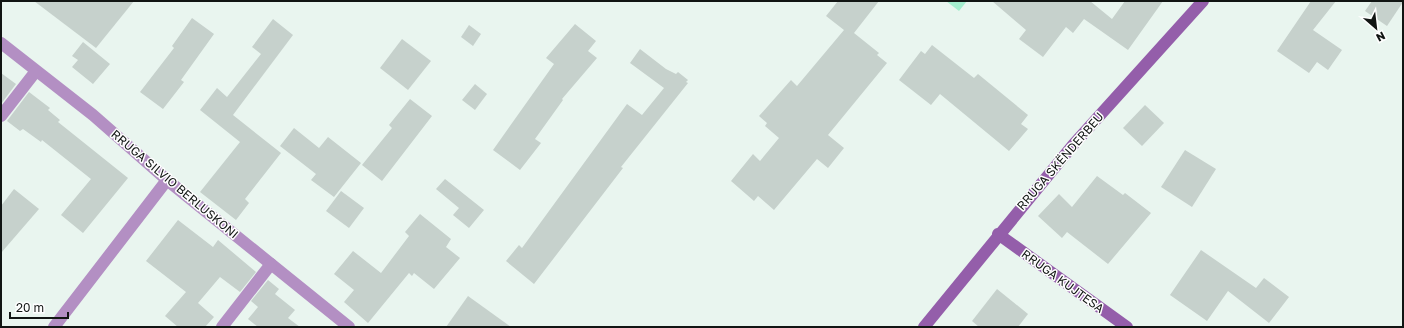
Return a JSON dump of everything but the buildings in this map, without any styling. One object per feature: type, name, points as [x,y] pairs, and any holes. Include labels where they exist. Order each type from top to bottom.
[{"type":"main road","name":"RRUGA SKËNDERBEU","points":[[924,327],[998,234],[1073,145],[1203,1]]},
{"type":"main road","name":"RRUGA KUJTESA","points":[[998,234],[1127,327]]},
{"type":"street","name":"RRUGA SILVIO BERLUSKONI","points":[[1,43],[93,115],[167,180],[349,327]]},
{"type":"street","points":[[1,116],[36,70]]},
{"type":"street","points":[[54,327],[167,180]]},
{"type":"street","points":[[222,327],[271,264]]},
{"type":"green space","points":[[946,1],[967,1],[959,11]]}]
